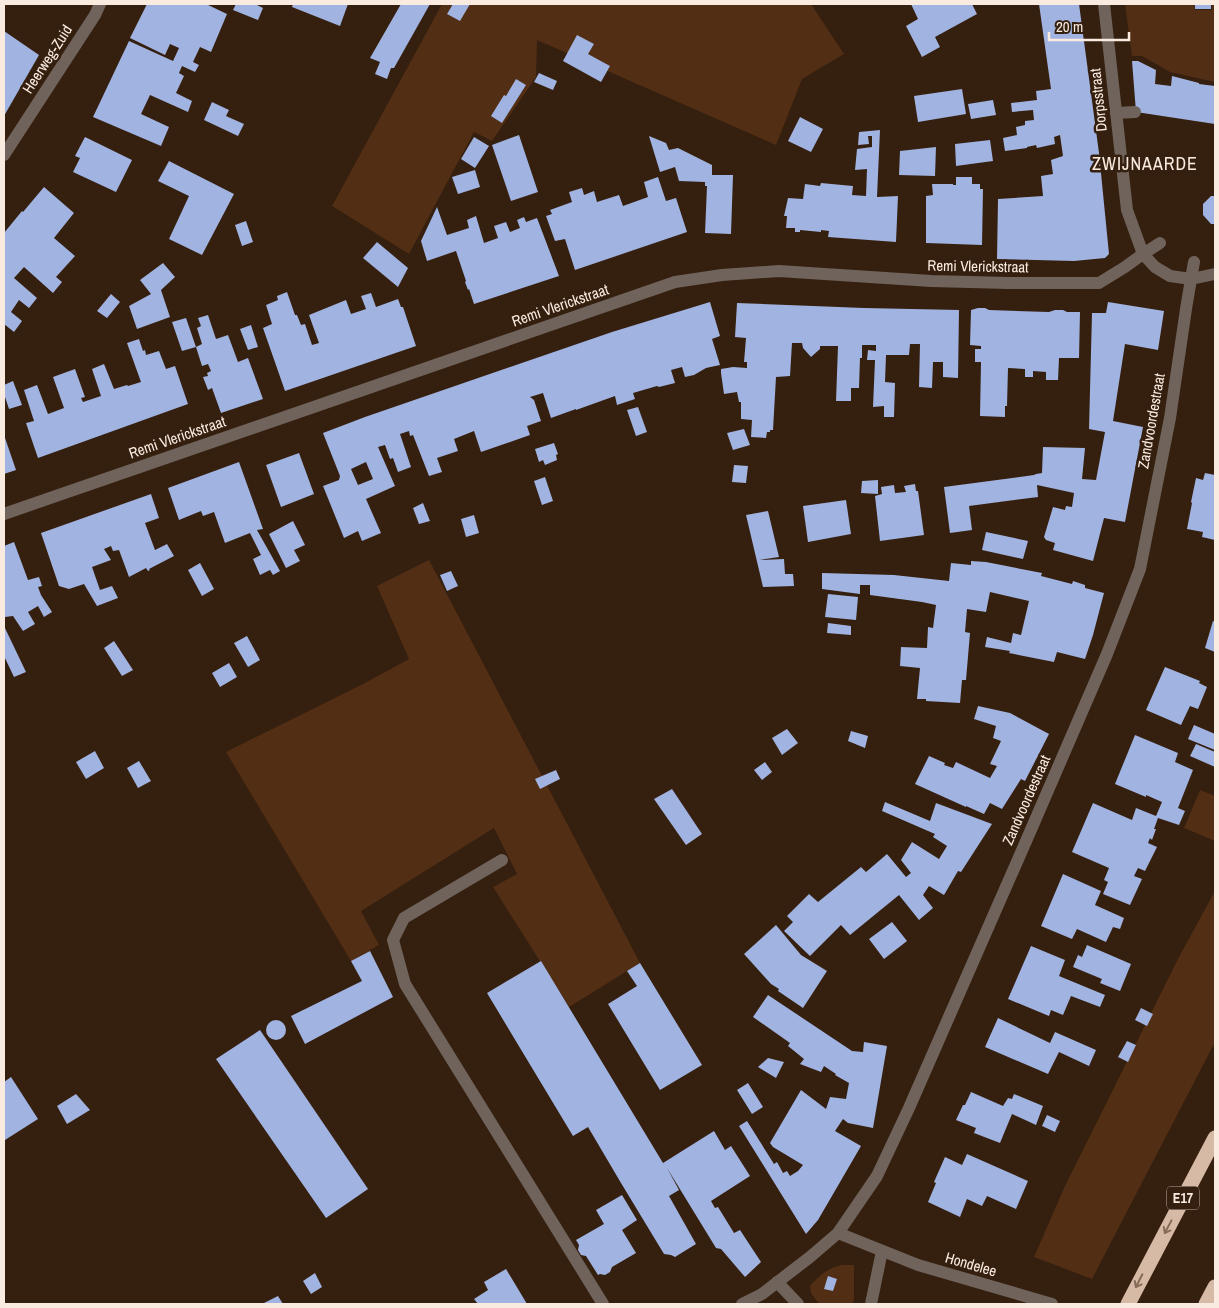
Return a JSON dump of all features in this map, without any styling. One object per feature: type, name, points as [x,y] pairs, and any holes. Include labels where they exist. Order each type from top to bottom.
[{"type":"highway","name":"E17","points":[[1128,1304],[1215,1138]]},
{"type":"highway","points":[[1206,1304],[1215,1287]]},
{"type":"street","name":"Heerweg-Zuid","points":[[4,156],[95,15],[100,4]]},
{"type":"street","name":"Dorpsstraat","points":[[1104,4],[1127,210],[1143,254],[1155,267],[1170,276],[1191,279]]},
{"type":"street","points":[[1116,113],[1134,112]]},
{"type":"street","name":"Remi Vlerickstraat","points":[[4,514],[675,282],[722,275],[779,271],[941,282],[1008,284],[1099,282],[1125,268],[1160,243]]},
{"type":"street","name":"Zandvoordestraat","points":[[742,1304],[762,1294],[838,1233],[877,1176],[909,1108],[1073,733],[1140,570],[1170,418],[1194,262]]},
{"type":"street","points":[[1191,279],[1215,274]]},
{"type":"street","points":[[502,860],[404,918],[393,940],[405,984],[603,1304]]},
{"type":"street","name":"Hondelee","points":[[838,1233],[918,1265],[1052,1304]]},
{"type":"street","points":[[871,1304],[882,1251]]},
{"type":"street","points":[[777,1282],[798,1304]]},
{"type":"shaded area","points":[[442,4],[811,4],[844,54],[802,79],[776,145],[537,40],[536,77],[492,141],[474,132],[409,254],[332,206]]},
{"type":"shaded area","points":[[1125,4],[1194,4],[1195,10],[1212,10],[1212,4],[1215,4],[1215,82],[1170,72],[1142,56],[1132,56]]},
{"type":"shaded area","points":[[429,560],[640,963],[569,1007],[493,887],[517,874],[494,828],[361,911],[379,945],[351,961],[226,752],[409,659],[377,586]]},
{"type":"shaded area","points":[[1200,790],[1215,796],[1215,841],[1184,828]]},
{"type":"shaded area","points":[[1215,891],[1215,1042],[1092,1279],[1034,1257],[1065,1186],[1180,955]]},
{"type":"shaded area","points":[[842,1265],[854,1265],[854,1299],[852,1304],[819,1304],[811,1293],[810,1286],[824,1273]]},
{"type":"building","points":[[147,4],[206,4],[227,14],[211,52],[200,47],[193,62],[199,65],[195,72],[182,66],[179,73],[184,76],[176,93],[192,101],[188,112],[150,95],[141,114],[169,127],[161,146],[93,117],[129,41],[173,61],[179,48],[170,44],[165,55],[130,38]]},
{"type":"building","points":[[236,4],[255,4],[263,8],[258,20],[233,10]]},
{"type":"building","points":[[293,4],[348,4],[340,26],[292,7]]},
{"type":"building","points":[[401,4],[430,4],[394,68],[391,68],[387,79],[375,74],[380,62],[370,58]]},
{"type":"building","points":[[453,4],[470,4],[460,21],[447,14]]},
{"type":"building","points":[[911,4],[972,4],[977,14],[935,37],[940,47],[922,57],[906,26],[918,19]]},
{"type":"building","points":[[1039,4],[1079,4],[1099,153],[1109,254],[1105,258],[1074,261],[997,259],[998,199],[1043,196],[1041,176],[1053,174],[1051,160],[1063,156],[1060,135],[1054,137],[1055,144],[1037,148],[1036,145],[1005,151],[1003,138],[1017,135],[1016,127],[1025,125],[1025,121],[1034,120],[1033,110],[1012,112],[1011,103],[1037,100],[1036,91],[1051,89]]},
{"type":"building","points":[[1195,4],[1211,4],[1211,9],[1195,9]]},
{"type":"building","points":[[4,31],[39,55],[4,116]]},
{"type":"building","points":[[577,35],[594,44],[588,54],[610,66],[601,82],[563,61]]},
{"type":"building","points":[[1132,61],[1138,61],[1156,70],[1155,84],[1171,86],[1172,76],[1199,84],[1215,86],[1215,124],[1136,112]]},
{"type":"building","points":[[539,73],[557,81],[553,90],[534,82]]},
{"type":"building","points":[[516,79],[526,85],[502,123],[491,116]]},
{"type":"building","points":[[962,89],[966,114],[918,122],[914,96]]},
{"type":"building","points":[[993,100],[996,115],[971,119],[968,104]]},
{"type":"building","points":[[212,102],[229,110],[226,116],[244,124],[238,136],[204,120]]},
{"type":"building","points":[[800,117],[823,129],[811,152],[788,141]]},
{"type":"building","points":[[880,130],[877,197],[898,196],[896,242],[828,237],[829,231],[800,230],[800,232],[795,232],[795,228],[786,228],[787,216],[784,216],[788,198],[803,199],[805,184],[820,186],[821,183],[853,186],[852,195],[866,196],[867,169],[855,170],[857,149],[872,147],[872,136],[868,136],[869,144],[858,145],[859,132]]},
{"type":"building","points":[[519,135],[538,192],[511,201],[492,145]]},
{"type":"building","points":[[649,136],[666,143],[669,150],[678,148],[712,165],[712,175],[733,175],[731,234],[705,233],[707,186],[705,186],[705,182],[679,181],[675,167],[660,172]]},
{"type":"building","points":[[85,137],[132,160],[116,192],[73,172],[80,158],[75,156]]},
{"type":"building","points":[[474,137],[489,146],[475,168],[461,159]]},
{"type":"building","points":[[990,140],[993,161],[956,166],[955,144]]},
{"type":"building","points":[[936,147],[935,176],[899,175],[900,151]]},
{"type":"building","points":[[169,161],[234,194],[202,255],[169,239],[189,196],[158,181]]},
{"type":"building","points":[[475,170],[480,187],[458,194],[452,177]]},
{"type":"building","points":[[658,177],[666,201],[676,198],[687,232],[575,270],[565,239],[555,241],[546,216],[552,214],[550,210],[572,202],[569,192],[582,188],[584,195],[594,191],[597,202],[619,195],[623,206],[648,197],[644,182]]},
{"type":"building","points":[[956,177],[972,177],[972,184],[980,184],[980,189],[983,189],[982,245],[926,243],[926,196],[933,195],[932,184],[956,185]]},
{"type":"building","points":[[44,187],[74,213],[54,238],[75,256],[56,277],[62,282],[53,293],[24,267],[14,278],[37,298],[29,308],[19,300],[11,312],[22,321],[14,332],[4,324],[4,233]]},
{"type":"building","points":[[1211,196],[1215,196],[1215,224],[1211,224],[1203,215],[1203,204]]},
{"type":"building","points":[[437,207],[447,235],[469,228],[467,220],[476,216],[484,243],[498,238],[494,226],[506,222],[510,232],[520,228],[517,220],[524,217],[526,222],[537,218],[559,276],[474,304],[456,251],[427,261],[421,241]]},
{"type":"building","points":[[246,221],[253,242],[242,246],[235,225]]},
{"type":"building","points":[[377,242],[408,268],[398,287],[363,258]]},
{"type":"building","points":[[163,263],[175,277],[161,290],[170,317],[137,329],[129,306],[151,294],[140,280]]},
{"type":"building","points":[[287,292],[295,315],[297,315],[301,325],[305,324],[312,345],[319,343],[309,315],[346,300],[351,314],[366,309],[361,296],[371,293],[376,307],[398,299],[401,307],[403,307],[416,346],[285,391],[263,328],[272,324],[266,305],[278,300],[277,296]]},
{"type":"building","points":[[111,294],[120,302],[107,318],[97,311]]},
{"type":"building","points":[[710,302],[720,336],[712,339],[720,365],[706,368],[694,375],[685,377],[682,367],[671,370],[675,383],[633,393],[635,399],[617,405],[615,396],[551,418],[543,393],[530,397],[534,400],[541,421],[527,426],[530,435],[481,452],[474,431],[454,439],[458,451],[437,458],[442,472],[429,476],[413,435],[410,436],[409,431],[400,434],[411,467],[398,472],[393,458],[390,459],[385,445],[378,447],[395,486],[366,499],[381,533],[362,541],[358,531],[344,538],[323,486],[339,480],[340,476],[323,433],[612,332]],"holes":[[[366,462],[373,479],[358,485],[351,469]]]},
{"type":"building","points":[[1108,302],[1164,311],[1158,350],[1125,344],[1113,421],[1143,427],[1125,522],[1104,518],[1093,561],[1053,550],[1055,543],[1046,540],[1044,537],[1053,507],[1065,510],[1066,506],[1072,507],[1074,493],[1037,485],[1038,497],[969,506],[972,530],[950,533],[944,487],[1042,473],[1043,447],[1085,448],[1082,479],[1096,480],[1105,432],[1089,429],[1092,313],[1106,313]]},
{"type":"building","points":[[737,303],[959,310],[958,378],[943,377],[943,362],[933,362],[932,388],[919,387],[920,344],[910,344],[909,355],[886,355],[885,382],[895,383],[894,417],[884,417],[884,406],[873,407],[875,360],[867,360],[868,350],[876,351],[876,345],[862,345],[859,388],[851,388],[851,401],[836,401],[838,346],[820,346],[820,349],[811,357],[803,348],[802,343],[792,343],[790,376],[776,377],[773,430],[767,432],[766,438],[751,437],[752,420],[741,419],[741,402],[739,402],[737,392],[724,394],[721,373],[721,369],[733,367],[747,368],[747,362],[744,362],[746,338],[735,337]]},
{"type":"building","points":[[978,308],[989,310],[1049,312],[1063,310],[1067,312],[1080,312],[1079,358],[1059,358],[1058,380],[1046,380],[1046,372],[1033,371],[1033,377],[1025,377],[1025,369],[1008,368],[1005,417],[980,416],[981,362],[975,362],[975,349],[981,349],[981,346],[970,345],[971,310]]},
{"type":"building","points":[[208,315],[216,339],[228,335],[238,362],[248,358],[263,399],[221,413],[212,388],[208,390],[203,377],[208,376],[207,373],[211,371],[208,364],[202,366],[196,347],[202,344],[197,328],[201,326],[198,318]]},
{"type":"building","points":[[186,318],[196,347],[182,351],[172,322]]},
{"type":"building","points":[[251,325],[258,347],[248,350],[240,329]]},
{"type":"building","points":[[139,339],[146,355],[159,351],[166,369],[175,366],[188,404],[38,458],[26,423],[34,421],[24,390],[37,385],[48,414],[64,408],[53,377],[75,369],[85,397],[81,398],[83,402],[101,396],[92,369],[104,364],[114,389],[141,382],[127,343]]},
{"type":"building","points":[[13,381],[22,405],[9,409],[4,394],[4,385]]},
{"type":"building","points":[[638,407],[647,432],[636,436],[627,410]]},
{"type":"building","points":[[744,429],[750,445],[733,450],[727,433]]},
{"type":"building","points":[[4,435],[16,470],[4,474]]},
{"type":"building","points":[[554,443],[558,454],[556,455],[557,460],[545,465],[543,460],[539,462],[535,449]]},
{"type":"building","points":[[299,453],[314,494],[281,507],[266,465]]},
{"type":"building","points":[[239,462],[263,529],[257,530],[280,571],[273,575],[270,570],[260,575],[253,559],[261,555],[250,533],[225,543],[214,512],[203,516],[201,511],[179,520],[168,488]]},
{"type":"building","points":[[734,465],[748,466],[746,483],[732,482]]},
{"type":"building","points":[[1205,473],[1215,475],[1215,540],[1202,537],[1203,532],[1187,529],[1196,478],[1203,480]]},
{"type":"building","points":[[545,477],[553,501],[542,505],[534,481]]},
{"type":"building","points":[[878,480],[878,494],[861,493],[862,481]]},
{"type":"building","points":[[915,484],[916,491],[918,491],[924,535],[880,541],[875,496],[882,494],[881,487],[894,485],[895,493],[906,492],[904,486]]},
{"type":"building","points":[[151,494],[159,518],[145,523],[155,550],[167,544],[174,556],[148,571],[146,568],[129,577],[119,550],[113,551],[111,546],[104,549],[111,560],[92,567],[100,590],[112,586],[118,598],[97,606],[84,584],[69,589],[59,586],[41,533]]},
{"type":"building","points":[[846,500],[851,534],[808,542],[803,506]]},
{"type":"building","points":[[423,503],[430,521],[419,524],[413,508]]},
{"type":"building","points":[[768,511],[779,557],[759,560],[784,559],[785,574],[793,574],[794,586],[763,587],[746,515]]},
{"type":"building","points":[[474,515],[479,533],[466,537],[461,519]]},
{"type":"building","points":[[293,521],[305,545],[294,550],[300,561],[286,568],[269,534]]},
{"type":"building","points":[[986,532],[1028,541],[1023,559],[982,550]]},
{"type":"building","points":[[14,542],[28,580],[39,577],[42,586],[38,587],[52,612],[44,617],[38,606],[28,612],[35,624],[23,631],[13,616],[5,617],[4,615],[4,546]]},
{"type":"building","points":[[971,561],[986,562],[1042,573],[1041,576],[1072,584],[1073,581],[1085,585],[1085,588],[1104,593],[1085,659],[1057,652],[1054,662],[985,647],[987,637],[1011,643],[1013,633],[1021,635],[1029,601],[990,592],[986,612],[967,609],[965,632],[970,633],[966,680],[962,680],[960,703],[917,699],[920,668],[900,666],[901,647],[927,648],[928,627],[933,628],[936,605],[870,595],[870,585],[860,585],[860,594],[822,589],[822,573],[894,575],[949,581],[951,563],[971,565]]},
{"type":"building","points":[[200,563],[214,589],[202,596],[188,570]]},
{"type":"building","points":[[451,571],[458,586],[447,591],[440,575]]},
{"type":"building","points":[[828,594],[858,597],[856,620],[825,617]]},
{"type":"building","points":[[1213,621],[1215,622],[1215,652],[1205,648]]},
{"type":"building","points":[[828,623],[851,626],[851,635],[827,633]]},
{"type":"building","points":[[4,626],[26,672],[14,677],[4,656]]},
{"type":"building","points":[[247,636],[260,660],[248,667],[234,643]]},
{"type":"building","points":[[114,641],[133,670],[122,676],[104,648]]},
{"type":"building","points":[[229,663],[237,677],[220,687],[212,673]]},
{"type":"building","points":[[1165,667],[1200,681],[1199,683],[1207,687],[1198,709],[1190,706],[1181,725],[1146,710]]},
{"type":"building","points":[[978,706],[1010,713],[1049,734],[1025,781],[1021,779],[1002,809],[990,803],[984,814],[915,784],[929,756],[953,768],[956,762],[990,778],[997,766],[990,764],[1001,741],[993,738],[996,726],[974,719]]},
{"type":"building","points":[[1194,725],[1215,734],[1215,750],[1188,739]]},
{"type":"building","points":[[787,729],[798,743],[782,755],[772,738]]},
{"type":"building","points":[[851,731],[868,736],[865,748],[848,741]]},
{"type":"building","points":[[1135,735],[1178,753],[1175,762],[1193,770],[1178,808],[1185,811],[1179,825],[1158,818],[1152,840],[1150,838],[1148,843],[1157,847],[1145,871],[1138,868],[1134,876],[1142,879],[1130,905],[1103,894],[1108,882],[1104,880],[1109,868],[1072,852],[1093,803],[1132,820],[1136,808],[1156,816],[1162,802],[1115,784]]},
{"type":"building","points":[[1196,744],[1215,752],[1215,767],[1190,756]]},
{"type":"building","points":[[95,751],[104,768],[86,779],[76,762]]},
{"type":"building","points":[[139,761],[151,781],[138,788],[127,768]]},
{"type":"building","points":[[765,762],[772,772],[762,780],[754,770]]},
{"type":"building","points":[[556,770],[560,779],[540,789],[535,779]]},
{"type":"building","points":[[672,789],[702,834],[686,845],[654,799]]},
{"type":"building","points":[[885,802],[930,821],[936,803],[992,824],[961,872],[958,871],[944,895],[929,886],[923,895],[933,908],[919,920],[899,895],[850,935],[841,925],[810,956],[784,931],[793,922],[787,916],[809,894],[818,902],[861,867],[866,872],[887,854],[906,877],[911,873],[901,860],[912,842],[939,859],[947,846],[933,837],[935,834],[882,811]]},
{"type":"building","points":[[1063,874],[1101,891],[1095,905],[1124,918],[1120,929],[1113,927],[1106,942],[1077,929],[1072,939],[1041,926]]},
{"type":"building","points":[[892,922],[907,941],[884,959],[869,939]]},
{"type":"building","points":[[776,925],[801,955],[827,971],[803,1008],[778,991],[779,989],[771,984],[744,954]]},
{"type":"building","points":[[1087,945],[1131,964],[1120,991],[1100,983],[1102,979],[1073,967],[1078,955],[1082,957]]},
{"type":"building","points":[[1031,946],[1065,960],[1059,976],[1105,995],[1100,1007],[1071,996],[1063,1015],[1051,1010],[1049,1016],[1008,999]]},
{"type":"building","points":[[370,951],[393,997],[305,1044],[291,1016],[362,981],[351,961]]},
{"type":"building","points":[[541,961],[663,1163],[714,1131],[725,1150],[731,1146],[750,1176],[711,1201],[715,1208],[718,1207],[734,1233],[740,1230],[761,1262],[745,1277],[721,1249],[716,1248],[667,1168],[679,1190],[669,1196],[696,1244],[675,1257],[664,1254],[588,1127],[573,1136],[487,993]]},
{"type":"building","points":[[640,963],[702,1065],[660,1090],[608,1004],[637,986],[627,971]]},
{"type":"building","points":[[768,995],[852,1051],[863,1052],[864,1042],[887,1046],[873,1128],[848,1123],[843,1119],[835,1131],[861,1146],[818,1220],[806,1234],[739,1126],[747,1121],[774,1164],[777,1162],[783,1173],[787,1171],[790,1176],[803,1165],[773,1147],[770,1143],[801,1090],[826,1109],[830,1097],[846,1099],[849,1083],[824,1066],[821,1072],[800,1064],[804,1059],[788,1046],[790,1043],[753,1017]]},
{"type":"building","points":[[1141,1008],[1153,1014],[1147,1026],[1135,1020]]},
{"type":"building","points":[[998,1018],[1050,1043],[1055,1032],[1096,1050],[1089,1066],[1059,1052],[1048,1074],[985,1047]]},
{"type":"building","points":[[276,1020],[283,1023],[286,1030],[283,1037],[276,1040],[269,1037],[266,1030],[269,1023]]},
{"type":"building","points":[[260,1030],[368,1189],[326,1218],[216,1059]]},
{"type":"building","points":[[1127,1041],[1136,1045],[1128,1062],[1118,1057]]},
{"type":"building","points":[[768,1058],[784,1062],[776,1078],[758,1067]]},
{"type":"building","points":[[11,1077],[38,1119],[5,1140],[4,1082]]},
{"type":"building","points":[[748,1083],[763,1107],[752,1114],[737,1090]]},
{"type":"building","points":[[971,1092],[1003,1106],[1008,1098],[1012,1099],[1014,1094],[1043,1106],[1036,1125],[1012,1114],[1000,1143],[974,1133],[976,1128],[956,1120]]},
{"type":"building","points":[[76,1094],[90,1110],[67,1124],[57,1106]]},
{"type":"building","points":[[1047,1115],[1060,1121],[1055,1132],[1042,1126]]},
{"type":"building","points":[[967,1154],[1028,1181],[1016,1209],[987,1196],[982,1206],[967,1199],[960,1217],[928,1202],[945,1157],[962,1165]]},
{"type":"building","points":[[622,1195],[637,1220],[622,1230],[636,1253],[612,1267],[610,1272],[605,1275],[598,1275],[586,1256],[581,1255],[576,1240],[604,1224],[596,1210]]},
{"type":"building","points":[[506,1269],[527,1304],[478,1304],[474,1299],[488,1290],[484,1282]]},
{"type":"building","points":[[315,1273],[322,1287],[311,1294],[303,1281]]},
{"type":"building","points":[[828,1276],[837,1279],[833,1291],[824,1289]]},
{"type":"building","points":[[278,1296],[283,1304],[262,1304]]},
{"type":"district","name":"ZWIJNAARDE","points":[[1145,163]]}]
